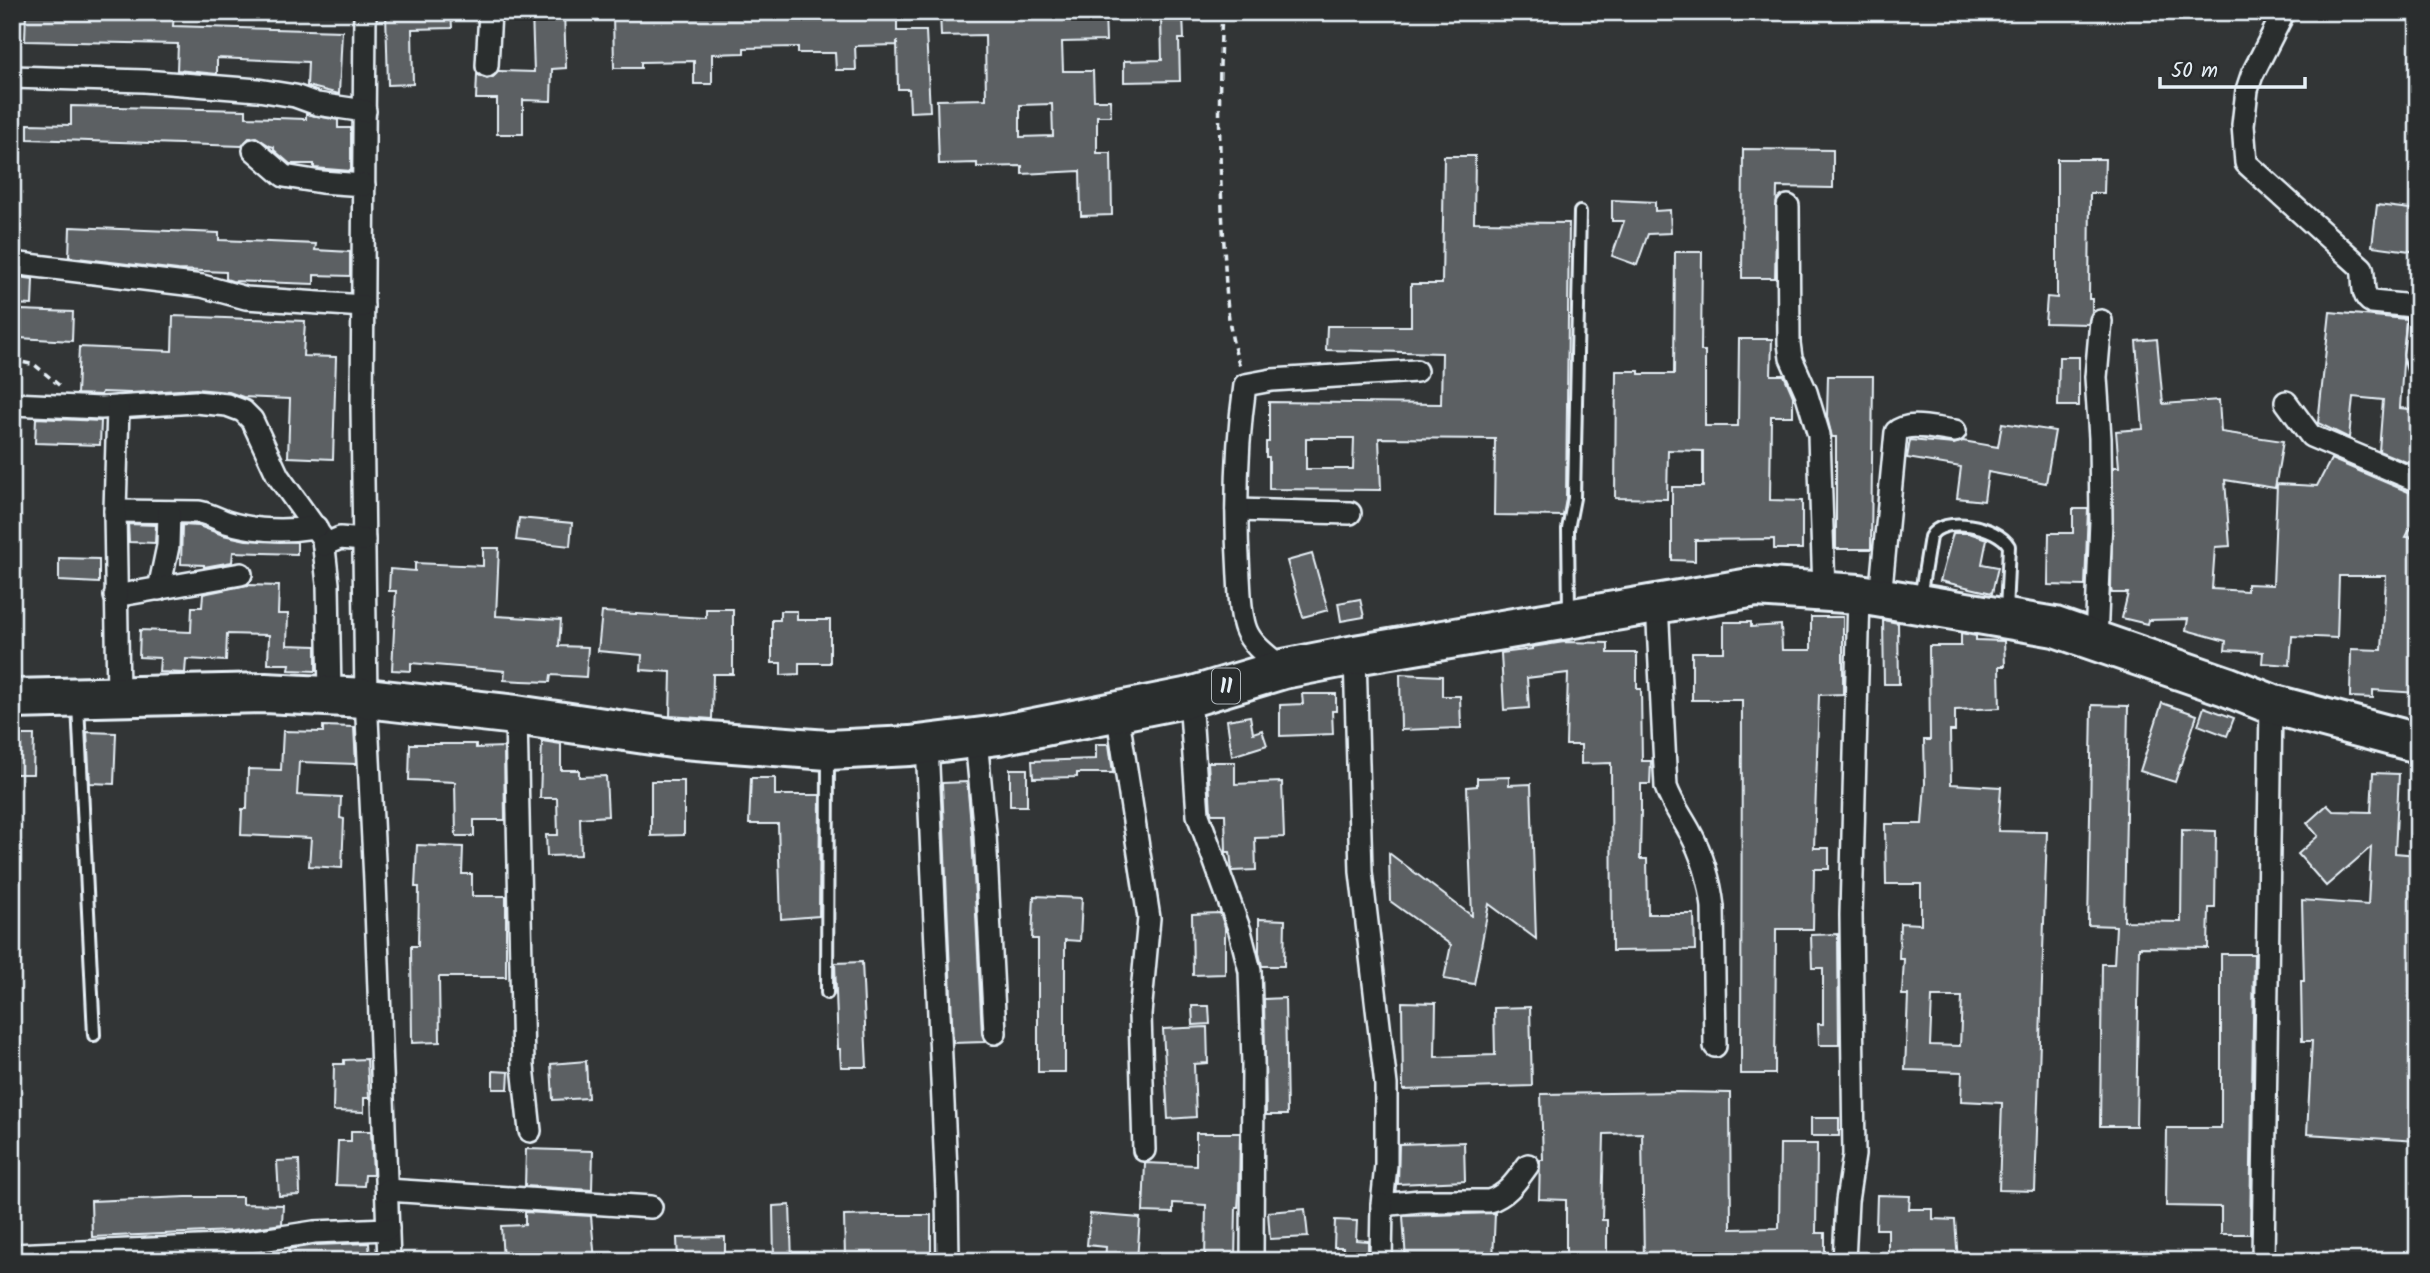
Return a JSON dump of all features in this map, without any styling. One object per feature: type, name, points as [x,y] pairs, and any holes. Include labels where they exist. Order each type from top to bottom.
[{"type":"highway","name":"11","points":[[12,699],[265,693],[348,697],[516,715],[672,738],[828,750],[927,744],[976,739],[1189,697],[1283,669],[1355,655],[1756,587],[1854,595],[2055,627],[2271,704],[2418,743]]},
{"type":"street","points":[[348,697],[364,540],[365,12]]},
{"type":"street","points":[[487,66],[490,12]]},
{"type":"street","points":[[2284,12],[2247,90],[2242,125],[2246,163],[2362,268],[2367,300],[2413,306],[2418,312]]},
{"type":"street","points":[[12,76],[144,81],[258,90],[295,96],[317,104],[365,111]]},
{"type":"street","points":[[254,150],[284,176],[321,182],[364,184]]},
{"type":"street","points":[[1788,206],[1791,358],[1806,392],[1819,435],[1854,595],[1851,915],[1854,1155],[1847,1201],[1844,1261]]},
{"type":"street","points":[[12,263],[202,286],[246,298],[363,306]]},
{"type":"street","points":[[2096,641],[2101,521],[2096,377],[2101,321]]},
{"type":"street","points":[[2418,323],[2415,355],[2418,366]]},
{"type":"street","points":[[1283,669],[1246,631],[1240,592],[1237,510],[1245,385],[1272,380],[1416,371]]},
{"type":"street","points":[[12,404],[118,408],[195,402],[227,405],[243,411],[252,420],[278,476],[320,536],[348,697],[387,1190],[389,1261]]},
{"type":"street","points":[[2286,402],[2311,436],[2418,481]]},
{"type":"street","points":[[118,408],[115,511],[118,695]]},
{"type":"street","points":[[1854,595],[1896,432],[1908,426],[1955,431]]},
{"type":"street","points":[[1237,510],[1350,513]]},
{"type":"street","points":[[115,511],[211,514],[228,522],[260,530],[364,540]]},
{"type":"street","points":[[159,589],[167,546],[169,512]]},
{"type":"street","points":[[115,596],[241,574]]},
{"type":"street","points":[[1657,603],[1666,787],[1690,832],[1711,887],[1715,1046]]},
{"type":"street","points":[[1355,655],[1361,872],[1386,1085],[1386,1165],[1381,1261]]},
{"type":"street","points":[[1189,697],[1198,815],[1240,931],[1250,971],[1253,1063],[1252,1261]]},
{"type":"street","points":[[2263,1261],[2271,704]]},
{"type":"street","points":[[1117,711],[1149,918],[1140,1014],[1144,1150]]},
{"type":"street","points":[[516,715],[523,1066],[530,1131]]},
{"type":"street","points":[[976,739],[985,834],[995,1033]]},
{"type":"street","points":[[927,744],[948,1261]]},
{"type":"street","points":[[1382,1205],[1420,1201],[1489,1201],[1500,1198],[1528,1165]]},
{"type":"street","points":[[387,1190],[651,1207]]},
{"type":"street","points":[[12,1255],[222,1245],[314,1232],[388,1229]]},
{"type":"lane","points":[[1570,618],[1568,528],[1574,499],[1580,212]]},
{"type":"lane","points":[[1919,604],[1933,530],[1939,526],[1962,524],[2004,538],[2009,546],[2005,619]]},
{"type":"lane","points":[[77,696],[94,1034]]},
{"type":"lane","points":[[827,993],[828,750]]},
{"type":"path","points":[[1222,12],[1220,91],[1226,288],[1236,354],[1245,385]]},
{"type":"path","points":[[12,360],[35,365],[46,372],[76,407]]},
{"type":"building","points":[[26,12],[174,12],[173,26],[342,31],[339,94],[307,86],[308,62],[217,58],[217,74],[177,70],[178,44],[25,41]]},
{"type":"building","points":[[386,12],[451,12],[452,28],[412,29],[413,84],[388,85]]},
{"type":"building","points":[[532,12],[564,12],[566,68],[552,69],[551,101],[523,100],[523,134],[497,134],[497,99],[476,99],[477,74],[487,79],[499,71],[534,72]]},
{"type":"building","points":[[613,12],[897,12],[897,31],[926,31],[930,111],[910,112],[909,89],[898,89],[897,41],[897,45],[855,46],[856,70],[836,70],[835,53],[798,53],[798,47],[744,48],[744,53],[712,54],[712,84],[694,84],[694,61],[641,62],[641,68],[614,68]]},
{"type":"building","points":[[940,12],[1105,12],[1106,41],[1062,42],[1063,71],[1093,71],[1094,100],[1110,100],[1111,116],[1097,116],[1097,153],[1111,153],[1112,215],[1081,216],[1080,171],[1022,174],[1022,166],[939,164],[937,100],[986,99],[985,35],[941,36]],"holes":[[[1052,104],[1053,136],[1020,137],[1020,105]]]},
{"type":"building","points":[[1161,15],[1183,15],[1184,39],[1179,39],[1180,81],[1124,82],[1124,61],[1162,60]]},
{"type":"building","points":[[71,106],[246,110],[246,117],[306,119],[306,114],[338,120],[338,128],[351,128],[351,171],[314,168],[314,164],[290,164],[274,147],[256,137],[249,138],[242,146],[28,139],[28,124],[71,125]]},
{"type":"building","points":[[1743,149],[1833,150],[1833,188],[1777,187],[1775,278],[1742,278]]},
{"type":"building","points":[[1444,156],[1475,156],[1474,222],[1569,223],[1566,499],[1563,516],[1494,515],[1495,439],[1379,438],[1381,490],[1269,489],[1266,442],[1269,442],[1269,402],[1441,404],[1442,353],[1326,350],[1327,326],[1411,326],[1411,284],[1442,284]],"holes":[[[1306,438],[1354,438],[1353,469],[1306,469]]]},
{"type":"building","points":[[2057,159],[2105,159],[2104,193],[2090,193],[2089,299],[2092,299],[2092,312],[2088,324],[2045,323],[2047,297],[2057,298]]},
{"type":"building","points":[[1612,200],[1655,202],[1655,211],[1670,210],[1671,233],[1648,234],[1637,265],[1612,256],[1624,221],[1612,221]]},
{"type":"building","points":[[2377,205],[2418,210],[2418,252],[2372,246]]},
{"type":"building","points":[[70,227],[219,233],[219,240],[316,244],[315,250],[350,252],[350,276],[314,275],[314,284],[232,281],[226,279],[226,272],[178,270],[69,257]]},
{"type":"building","points":[[1675,252],[1702,252],[1701,351],[1705,351],[1705,426],[1738,426],[1739,339],[1772,339],[1771,375],[1784,375],[1793,396],[1793,416],[1771,416],[1770,500],[1802,501],[1802,549],[1774,549],[1774,539],[1695,540],[1695,561],[1672,560],[1672,487],[1703,487],[1703,451],[1668,450],[1667,499],[1615,498],[1616,371],[1674,374]]},
{"type":"building","points":[[12,276],[33,279],[32,305],[12,304]]},
{"type":"building","points":[[20,310],[73,312],[72,341],[19,338]]},
{"type":"building","points":[[2330,312],[2406,319],[2400,408],[2418,410],[2418,464],[2411,464],[2379,451],[2383,400],[2353,397],[2349,438],[2318,423]]},
{"type":"building","points":[[173,316],[305,321],[303,356],[336,357],[333,459],[288,457],[290,399],[243,397],[229,392],[196,389],[77,394],[79,347],[172,351]]},
{"type":"building","points":[[2157,339],[2163,404],[2219,400],[2221,432],[2283,441],[2275,488],[2225,480],[2230,546],[2215,547],[2212,589],[2247,591],[2247,584],[2273,585],[2277,484],[2317,486],[2331,459],[2418,496],[2418,514],[2406,537],[2418,538],[2413,658],[2418,659],[2418,693],[2373,690],[2373,698],[2350,697],[2351,649],[2382,650],[2386,576],[2339,576],[2337,638],[2292,636],[2290,665],[2262,663],[2263,652],[2225,650],[2226,641],[2186,630],[2188,619],[2148,620],[2147,624],[2122,618],[2128,593],[2112,593],[2111,589],[2113,467],[2119,467],[2116,431],[2143,429],[2136,341]]},
{"type":"building","points":[[2059,357],[2079,357],[2079,406],[2058,406]]},
{"type":"building","points":[[1828,376],[1873,376],[1871,549],[1836,549],[1836,437],[1832,437],[1827,417]]},
{"type":"building","points":[[36,418],[101,421],[100,445],[35,443]]},
{"type":"building","points":[[2002,423],[2055,431],[2046,483],[1988,472],[1984,501],[1957,498],[1961,467],[1907,458],[1910,440],[1954,444],[1963,441],[1998,447]]},
{"type":"building","points":[[2073,509],[2088,509],[2085,586],[2048,585],[2049,533],[2073,533]]},
{"type":"building","points":[[519,518],[572,523],[570,546],[516,540]]},
{"type":"building","points":[[128,524],[156,525],[155,543],[129,542]]},
{"type":"building","points":[[182,525],[199,526],[246,540],[297,542],[297,554],[233,552],[232,562],[204,567],[181,564]]},
{"type":"building","points":[[1953,533],[1969,533],[1987,539],[1982,564],[1998,567],[1992,593],[1940,581]]},
{"type":"building","points":[[483,548],[499,548],[496,616],[561,620],[559,646],[588,647],[586,677],[551,675],[550,682],[504,680],[505,671],[411,663],[411,671],[392,670],[396,591],[389,591],[390,569],[415,571],[415,563],[483,566]]},
{"type":"building","points":[[1312,554],[1328,610],[1303,617],[1287,561]]},
{"type":"building","points":[[59,558],[99,559],[99,583],[59,581]]},
{"type":"building","points":[[247,585],[279,586],[278,614],[288,614],[287,645],[316,646],[316,671],[289,670],[290,664],[268,664],[269,635],[227,634],[226,661],[186,659],[185,673],[159,672],[160,658],[139,657],[140,630],[191,632],[192,607],[202,607],[203,594]]},
{"type":"building","points":[[1360,599],[1364,617],[1341,621],[1338,603]]},
{"type":"building","points":[[706,609],[733,609],[733,674],[713,674],[712,719],[670,716],[671,672],[641,670],[642,655],[598,651],[602,612],[706,618]]},
{"type":"building","points":[[780,611],[797,611],[797,620],[830,620],[830,663],[799,663],[799,674],[781,675],[781,663],[772,663],[772,620],[780,620]]},
{"type":"building","points":[[1811,617],[1843,617],[1843,694],[1819,695],[1814,848],[1829,848],[1829,869],[1814,869],[1813,929],[1776,929],[1775,1074],[1741,1074],[1742,700],[1692,700],[1692,652],[1724,652],[1724,622],[1751,622],[1751,627],[1781,625],[1782,650],[1811,650]]},
{"type":"building","points":[[1883,620],[1898,623],[1899,684],[1884,684]]},
{"type":"building","points":[[1961,633],[1976,636],[1976,640],[2004,641],[2005,666],[1999,666],[2000,708],[1955,710],[1955,731],[1950,731],[1951,784],[2001,787],[1998,831],[2047,832],[2035,1191],[1999,1190],[2002,1103],[1961,1101],[1962,1072],[1905,1070],[1908,995],[1902,995],[1904,959],[1899,959],[1900,923],[1921,924],[1921,884],[1886,884],[1885,824],[1922,824],[1924,740],[1930,740],[1929,646],[1961,646]],"holes":[[[1932,997],[1962,997],[1960,1046],[1930,1045]]]},
{"type":"building","points":[[1564,642],[1608,643],[1608,653],[1637,653],[1637,689],[1641,689],[1642,761],[1651,761],[1650,784],[1641,784],[1640,859],[1647,859],[1648,914],[1694,914],[1695,950],[1612,951],[1611,763],[1581,764],[1581,745],[1566,745],[1568,673],[1527,678],[1529,708],[1504,710],[1501,653]]},
{"type":"building","points":[[1400,674],[1442,676],[1442,696],[1460,696],[1461,728],[1401,730]]},
{"type":"building","points":[[1302,694],[1336,694],[1336,711],[1332,711],[1333,734],[1280,736],[1280,705],[1303,704]]},
{"type":"building","points":[[2162,703],[2197,715],[2175,782],[2140,771]]},
{"type":"building","points":[[2092,705],[2128,706],[2124,921],[2181,922],[2182,830],[2216,831],[2215,908],[2209,908],[2208,948],[2139,947],[2136,1126],[2100,1126],[2102,964],[2114,964],[2116,926],[2088,925]]},
{"type":"building","points":[[2204,707],[2234,718],[2227,736],[2198,725]]},
{"type":"building","points":[[1250,716],[1253,733],[1262,730],[1267,745],[1232,756],[1227,720]]},
{"type":"building","points":[[323,726],[354,727],[356,764],[299,762],[297,795],[341,797],[340,818],[344,819],[342,868],[309,866],[311,838],[241,835],[242,809],[247,809],[248,769],[281,770],[283,731],[323,732]]},
{"type":"building","points":[[87,732],[116,733],[114,784],[90,783]]},
{"type":"building","points":[[12,735],[34,735],[33,774],[12,774]]},
{"type":"building","points":[[542,741],[561,744],[561,770],[579,770],[579,777],[606,776],[608,816],[580,818],[581,855],[547,856],[546,835],[558,835],[557,798],[540,798]]},
{"type":"building","points":[[410,744],[476,744],[476,748],[504,747],[505,820],[474,820],[474,836],[456,836],[455,782],[409,780]]},
{"type":"building","points":[[1096,744],[1109,744],[1113,773],[1077,773],[1077,777],[1033,778],[1032,761],[1096,759]]},
{"type":"building","points":[[1208,762],[1235,762],[1235,784],[1282,782],[1284,837],[1255,838],[1256,870],[1232,871],[1230,852],[1226,852],[1225,814],[1211,812]]},
{"type":"building","points":[[1010,769],[1027,769],[1027,806],[1010,806]]},
{"type":"building","points":[[2373,773],[2399,774],[2395,853],[2418,855],[2418,1141],[2307,1134],[2312,1041],[2302,1041],[2302,900],[2368,905],[2371,847],[2326,886],[2298,854],[2318,836],[2307,823],[2327,805],[2333,811],[2371,812]]},
{"type":"building","points":[[1509,777],[1509,785],[1531,784],[1536,939],[1489,904],[1474,984],[1444,979],[1451,945],[1390,901],[1389,853],[1472,916],[1467,787],[1477,786],[1477,778]]},
{"type":"building","points":[[751,778],[775,778],[775,795],[820,795],[819,916],[781,919],[778,824],[749,824]]},
{"type":"building","points":[[651,781],[684,781],[684,835],[651,836]]},
{"type":"building","points":[[967,782],[982,1034],[985,1042],[953,1043],[942,783]]},
{"type":"building","points":[[417,845],[463,847],[462,874],[472,874],[472,896],[506,896],[506,977],[439,977],[440,1042],[412,1043],[411,946],[418,946],[419,887],[415,887]]},
{"type":"building","points":[[1034,896],[1082,898],[1080,941],[1065,940],[1065,1072],[1038,1072],[1038,939],[1032,939]]},
{"type":"building","points":[[1220,913],[1225,927],[1225,974],[1193,975],[1192,914]]},
{"type":"building","points":[[1259,919],[1285,920],[1284,966],[1262,966],[1259,953]]},
{"type":"building","points":[[1838,934],[1839,1045],[1819,1045],[1818,1024],[1823,1024],[1823,968],[1812,968],[1811,935]]},
{"type":"building","points":[[2221,954],[2254,954],[2250,1234],[2221,1234],[2221,1207],[2166,1206],[2167,1128],[2221,1128]]},
{"type":"building","points":[[862,962],[867,1067],[841,1067],[835,963]]},
{"type":"building","points":[[1285,998],[1287,1115],[1266,1115],[1264,999]]},
{"type":"building","points":[[1402,1002],[1436,1003],[1435,1057],[1495,1055],[1494,1008],[1530,1007],[1532,1086],[1403,1090]]},
{"type":"building","points":[[1192,1006],[1209,1006],[1210,1024],[1193,1025]]},
{"type":"building","points":[[1207,1027],[1208,1063],[1194,1064],[1196,1117],[1168,1119],[1163,1029]]},
{"type":"building","points":[[367,1059],[369,1098],[364,1098],[364,1112],[333,1111],[334,1064],[344,1064],[344,1060]]},
{"type":"building","points":[[586,1061],[588,1098],[553,1100],[551,1064]]},
{"type":"building","points":[[493,1071],[509,1072],[508,1089],[493,1089]]},
{"type":"building","points":[[1730,1093],[1731,1229],[1779,1228],[1780,1144],[1817,1144],[1816,1233],[1825,1233],[1825,1260],[1644,1261],[1642,1133],[1604,1134],[1602,1220],[1607,1220],[1607,1261],[1566,1261],[1566,1200],[1539,1199],[1540,1160],[1543,1160],[1541,1094]]},
{"type":"building","points":[[1811,1118],[1839,1118],[1839,1136],[1811,1136]]},
{"type":"building","points":[[351,1131],[371,1131],[373,1175],[365,1175],[364,1186],[336,1185],[338,1141],[351,1141]]},
{"type":"building","points":[[1196,1133],[1240,1133],[1235,1261],[1205,1261],[1206,1205],[1173,1203],[1173,1213],[1143,1212],[1145,1163],[1196,1165]]},
{"type":"building","points":[[1464,1142],[1465,1181],[1398,1184],[1399,1144]]},
{"type":"building","points":[[526,1149],[593,1151],[592,1190],[525,1186]]},
{"type":"building","points":[[299,1160],[300,1195],[279,1196],[277,1161]]},
{"type":"building","points":[[1877,1195],[1910,1196],[1909,1209],[1933,1209],[1933,1219],[1955,1220],[1958,1261],[1900,1261],[1900,1255],[1888,1255],[1888,1229],[1876,1229]]},
{"type":"building","points":[[242,1197],[242,1204],[283,1205],[282,1224],[232,1231],[92,1237],[91,1201]]},
{"type":"building","points":[[790,1205],[792,1261],[774,1261],[773,1206]]},
{"type":"building","points":[[1305,1209],[1308,1237],[1270,1239],[1268,1212]]},
{"type":"building","points":[[525,1212],[591,1216],[595,1261],[503,1261],[501,1226],[525,1225]]},
{"type":"building","points":[[1495,1213],[1493,1261],[1406,1261],[1403,1216]]},
{"type":"building","points":[[1090,1214],[1140,1218],[1137,1261],[1105,1261],[1106,1247],[1087,1245]]},
{"type":"building","points":[[931,1215],[931,1261],[889,1261],[889,1256],[845,1257],[844,1216]]},
{"type":"building","points":[[1335,1220],[1357,1221],[1356,1240],[1368,1241],[1368,1261],[1342,1261],[1343,1247],[1334,1247]]},
{"type":"building","points":[[725,1237],[725,1261],[678,1261],[677,1238]]},
{"type":"building","points":[[369,1243],[370,1261],[289,1261],[289,1249]]}]
